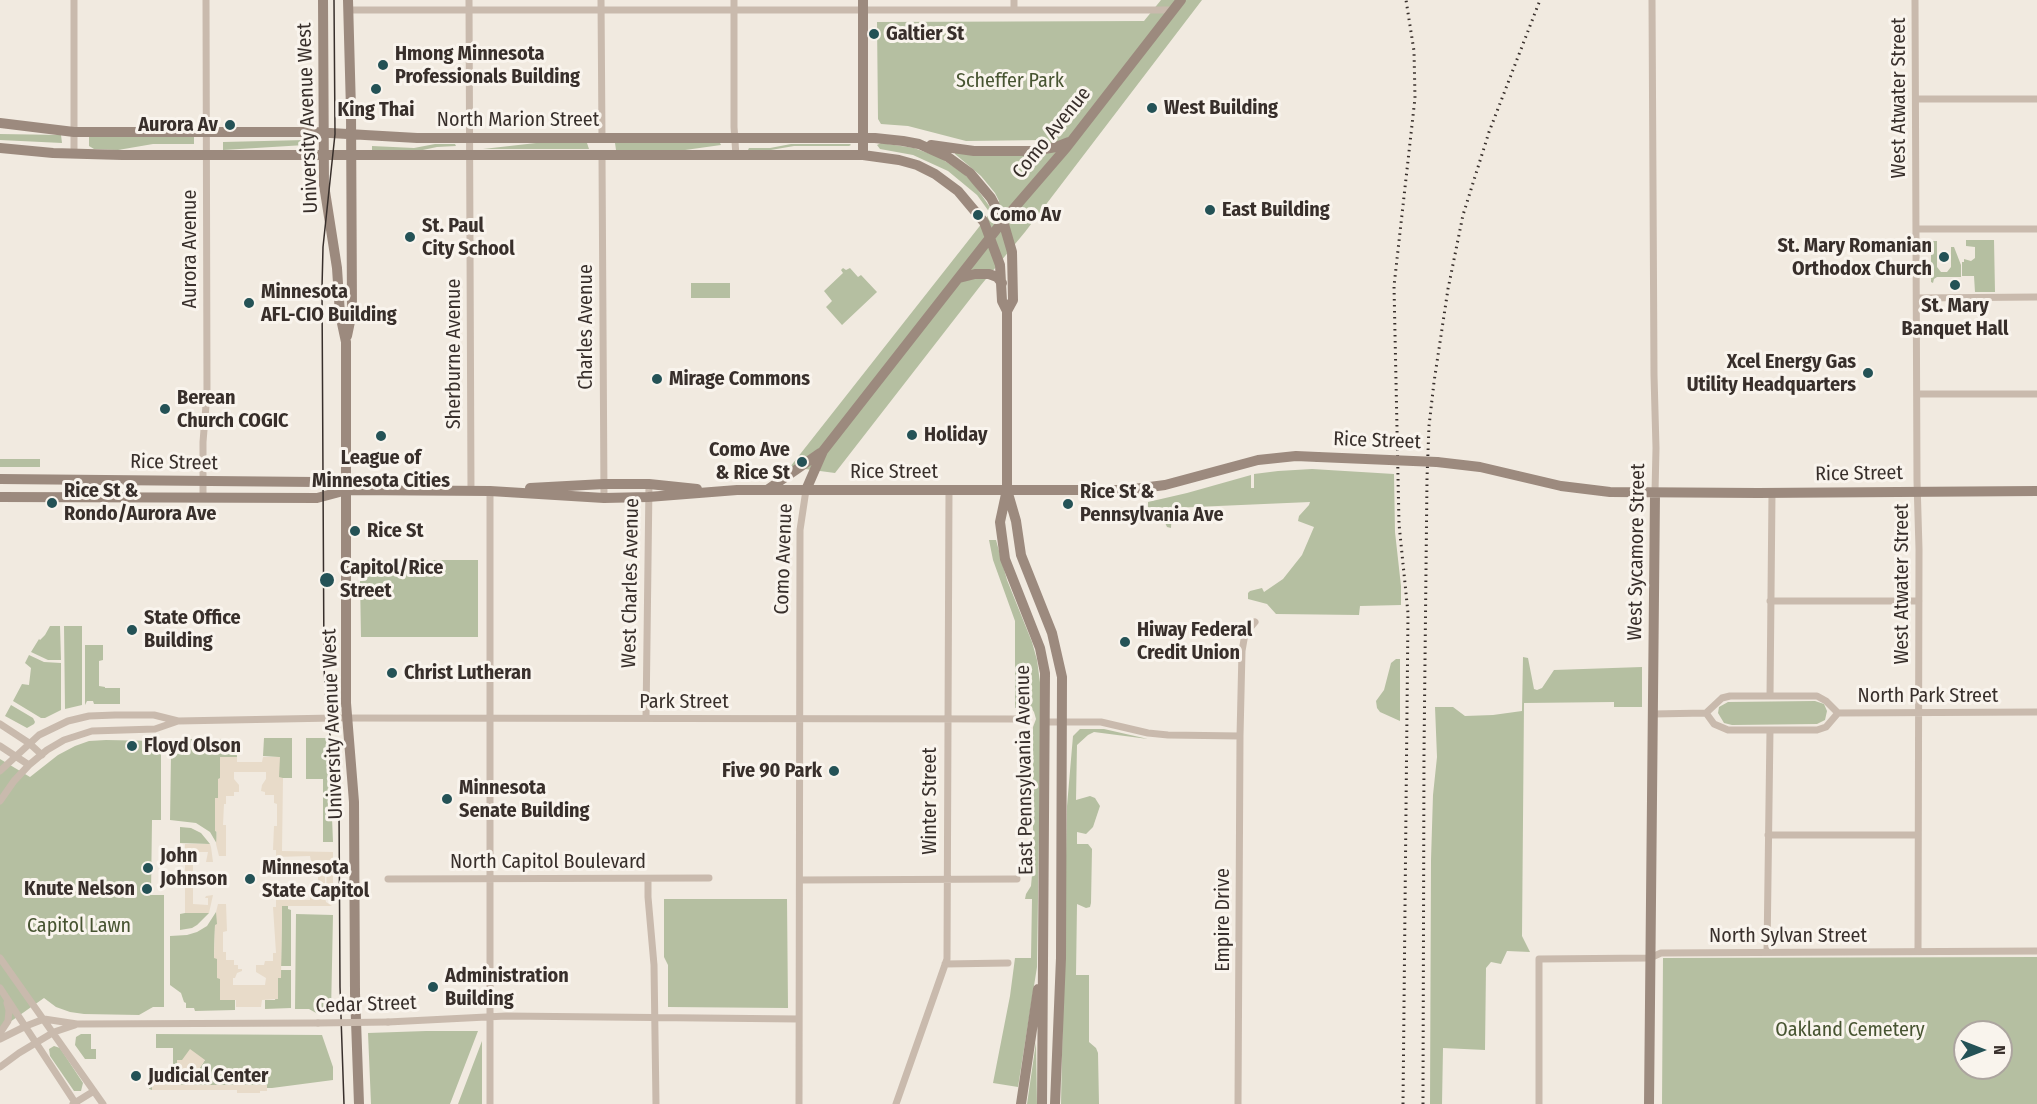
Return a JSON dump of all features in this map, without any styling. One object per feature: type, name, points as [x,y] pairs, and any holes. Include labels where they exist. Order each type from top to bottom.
[{"type":"main road","name":"University Avenue West","points":[[323,0],[325,198],[337,268],[340,314],[346,342]]},
{"type":"main road","name":"Como Avenue","points":[[806,490],[823,451],[1003,221],[1072,140],[1181,0]]},
{"type":"main road","name":"University Avenue West","points":[[348,5],[352,312],[346,342],[347,718],[355,812],[355,993],[358,1104]]},
{"type":"main road","points":[[863,5],[863,155]]},
{"type":"main road","name":"North Marion Street","points":[[0,123],[74,132],[323,132],[351,135],[470,138],[863,138],[919,144],[948,157],[970,173],[987,193],[1003,221],[1010,242],[1013,266],[1013,300],[1007,311]]},
{"type":"main road","points":[[919,144],[974,151],[1033,151],[1056,147],[1072,140]]},
{"type":"main road","name":"North Marion Street","points":[[0,148],[74,154],[863,155],[905,161],[928,170],[958,191],[984,222],[1000,266],[1002,301],[1007,311]]},
{"type":"main road","points":[[959,278],[971,274],[989,273],[998,277],[1002,283]]},
{"type":"main road","points":[[1007,311],[1007,490]]},
{"type":"main road","points":[[766,490],[823,451]]},
{"type":"main road","name":"Rice Street","points":[[490,491],[604,498],[766,490],[1096,491],[1142,489],[1175,483],[1258,460],[1296,456],[1437,462],[1480,467],[1587,491],[1772,493],[2037,490]]},
{"type":"main road","name":"Rice Street","points":[[0,479],[316,482],[347,490],[471,491],[649,484],[716,491]]},
{"type":"main road","name":"Rice Street","points":[[0,498],[317,498],[347,490]]},
{"type":"main road","name":"East Pennsylvania Avenue","points":[[1007,490],[1016,521],[1021,555],[1057,650],[1062,677],[1061,958],[1055,1104]]},
{"type":"main road","name":"East Pennsylvania Avenue","points":[[1007,490],[1000,522],[1002,544],[1009,572],[1040,648],[1045,673],[1042,1104]]},
{"type":"main road","name":"West Sycamore Street","points":[[1649,1104],[1655,493]]},
{"type":"main road","points":[[1021,1104],[1044,953]]},
{"type":"street","points":[[74,0],[74,154]]},
{"type":"street","name":"Aurora Avenue","points":[[203,497],[203,442],[207,393],[206,0]]},
{"type":"street","name":"Sherburne Avenue","points":[[469,0],[471,491]]},
{"type":"street","points":[[601,0],[602,138]]},
{"type":"street","points":[[734,0],[736,156]]},
{"type":"street","points":[[1014,0],[1014,9]]},
{"type":"street","name":"West Sycamore Street","points":[[1652,0],[1655,493]]},
{"type":"street","name":"West Atwater Street","points":[[1916,0],[1918,951]]},
{"type":"street","points":[[348,5],[469,10],[734,10],[863,5],[1173,10]]},
{"type":"street","points":[[1916,99],[2037,99]]},
{"type":"street","name":"Charles Avenue","points":[[602,156],[604,498]]},
{"type":"street","points":[[1917,230],[2037,229]]},
{"type":"street","points":[[1917,298],[2037,297]]},
{"type":"street","points":[[1917,394],[2037,394]]},
{"type":"street","name":"West Charles Avenue","points":[[646,718],[649,484]]},
{"type":"street","name":"Como Avenue","points":[[799,1104],[800,530],[806,490]]},
{"type":"street","name":"Winter Street","points":[[896,1104],[945,964],[948,490]]},
{"type":"street","points":[[490,491],[492,719],[490,1104]]},
{"type":"street","points":[[1770,696],[1772,493]]},
{"type":"street","points":[[1770,601],[1919,601]]},
{"type":"street","name":"Empire Drive","points":[[1238,1104],[1242,651],[1245,634],[1255,622]]},
{"type":"street","name":"North Park Street","points":[[1706,713],[1722,698],[1730,696],[1817,696],[1827,701],[1838,713],[2037,712]]},
{"type":"street","points":[[1653,714],[1706,713],[1714,724],[1728,730],[1817,730],[1826,727],[1838,713]]},
{"type":"street","points":[[0,771],[29,743],[50,729],[68,721],[89,716],[154,715],[178,721]]},
{"type":"street","name":"Park Street","points":[[178,721],[347,718],[1021,719]]},
{"type":"street","points":[[0,801],[14,781],[30,765],[56,744],[77,734],[98,730],[155,729],[178,721]]},
{"type":"street","points":[[1046,722],[1101,722],[1148,733],[1168,735],[1240,736]]},
{"type":"street","points":[[0,724],[29,743],[42,755]]},
{"type":"street","points":[[1767,952],[1770,730]]},
{"type":"street","points":[[0,746],[30,765]]},
{"type":"street","points":[[1768,836],[1918,835]]},
{"type":"street","name":"North Capitol Boulevard","points":[[388,879],[709,878]]},
{"type":"street","points":[[648,879],[656,1017],[656,1104]]},
{"type":"street","points":[[800,880],[1017,879]]},
{"type":"street","name":"North Sylvan Street","points":[[1539,1104],[1539,958],[1650,958],[1661,953],[2037,951]]},
{"type":"street","points":[[0,958],[103,1104]]},
{"type":"street","points":[[945,964],[1008,963]]},
{"type":"street","points":[[0,988],[75,1104],[94,1091]]},
{"type":"street","points":[[0,1033],[8,1021],[9,1010],[5,995]]},
{"type":"street","name":"Cedar Street","points":[[0,1039],[44,1019],[77,1024],[388,1022],[491,1017],[799,1019]]},
{"type":"street","name":"Cedar Street","points":[[0,1067],[54,1032],[77,1024]]},
{"type":"green space","name":"Scheffer Park","points":[[1161,0],[1202,0],[1025,232],[835,473],[790,467],[990,213],[977,195],[948,171],[913,155],[880,149],[877,145],[881,143],[914,148],[939,157],[963,173],[973,183],[992,210],[999,201],[995,193],[981,176],[955,152],[1034,155],[1045,140],[966,141],[908,126],[881,124],[878,119],[877,22],[1144,21]]},
{"type":"green space","points":[[0,134],[61,135],[62,143],[0,140]]},
{"type":"green space","points":[[194,136],[194,144],[153,144],[118,150],[94,149],[89,146],[89,137]]},
{"type":"green space","points":[[305,140],[305,145],[223,150],[223,142]]},
{"type":"green space","points":[[536,143],[587,143],[589,149],[483,149]]},
{"type":"green space","points":[[615,143],[720,143],[721,145],[678,151],[616,150]]},
{"type":"green space","points":[[435,144],[455,144],[456,146],[418,151],[372,150],[372,146],[414,148]]},
{"type":"green space","points":[[791,144],[851,145],[794,146],[765,151],[748,150],[749,148],[770,148]]},
{"type":"green space","points":[[1966,240],[1994,240],[1995,292],[1975,292],[1974,276],[1962,276],[1964,259],[1971,261],[1975,258],[1975,247],[1966,246]]},
{"type":"green space","points":[[1931,241],[1937,241],[1937,267],[1941,272],[1947,272],[1951,267],[1951,247],[1954,247],[1961,265],[1961,277],[1937,277],[1933,283],[1931,282]]},
{"type":"green space","points":[[843,268],[846,270],[850,268],[858,277],[861,275],[877,292],[842,325],[826,307],[832,301],[824,291],[843,273],[841,270]]},
{"type":"green space","points":[[691,283],[730,283],[730,298],[691,298]]},
{"type":"green space","points":[[0,459],[40,459],[40,467],[0,467]]},
{"type":"green space","points":[[1312,469],[1394,474],[1395,532],[1401,605],[1360,606],[1359,615],[1276,614],[1267,604],[1248,599],[1250,591],[1262,588],[1264,592],[1283,579],[1302,555],[1314,527],[1298,521],[1299,516],[1310,502],[1172,508],[1171,528],[1167,527],[1160,512],[1152,514],[1152,508],[1148,508],[1148,502],[1251,475],[1251,488],[1254,488],[1254,474]]},
{"type":"green space","points":[[989,540],[996,540],[1007,580],[1032,642],[1041,690],[1037,967],[1018,1087],[993,1083],[1015,958],[1031,958],[1032,899],[1025,899],[1031,886],[1032,875],[1025,863],[1027,858],[1033,858],[1033,727],[1036,719],[1028,704],[1015,708],[1015,621],[993,560]]},
{"type":"green space","points":[[366,560],[478,560],[478,637],[361,637],[360,581]]},
{"type":"green space","points":[[50,626],[60,626],[61,660],[48,660],[31,652]]},
{"type":"green space","points":[[64,626],[82,626],[82,705],[65,709]]},
{"type":"green space","points":[[85,645],[103,645],[103,660],[99,661],[99,686],[120,688],[120,704],[94,704],[93,701],[87,701],[85,705]]},
{"type":"green space","points":[[29,655],[44,662],[61,663],[61,710],[45,718],[41,718],[13,701],[22,684],[29,685],[31,668],[25,663]]},
{"type":"green space","points":[[1523,657],[1528,658],[1534,689],[1537,690],[1542,688],[1554,670],[1642,667],[1642,707],[1614,707],[1614,702],[1524,703],[1522,936],[1530,952],[1507,951],[1501,964],[1491,962],[1486,968],[1485,1050],[1443,1048],[1442,1104],[1430,1104],[1431,860],[1437,757],[1435,707],[1453,707],[1465,716],[1522,711]]},
{"type":"green space","points":[[1400,659],[1400,721],[1380,712],[1376,701],[1384,690],[1391,663]]},
{"type":"green space","points":[[1815,701],[1824,704],[1827,711],[1825,720],[1817,724],[1732,725],[1724,723],[1718,713],[1719,707],[1728,702]]},
{"type":"green space","points":[[11,705],[33,718],[34,724],[27,728],[5,716]]},
{"type":"green space","points":[[1080,729],[1104,729],[1148,739],[1094,732],[1077,745],[1076,800],[1090,796],[1095,798],[1100,806],[1093,827],[1086,834],[1077,832],[1077,844],[1088,844],[1092,849],[1090,907],[1086,908],[1077,904],[1076,975],[1089,975],[1089,1042],[1098,1053],[1099,1104],[1061,1104],[1067,806],[1073,736]]},
{"type":"green space","points":[[264,738],[292,738],[292,778],[279,778],[279,757],[263,756]]},
{"type":"green space","points":[[306,738],[326,738],[333,842],[323,842],[323,779],[306,779]]},
{"type":"green space","points":[[185,739],[236,739],[237,757],[220,757],[218,798],[215,798],[217,844],[210,832],[196,823],[170,820],[171,755],[181,750]]},
{"type":"green space","name":"Capitol Lawn","points":[[89,741],[158,741],[161,745],[161,820],[152,820],[151,895],[164,895],[164,1007],[153,1007],[139,1015],[84,1014],[56,1007],[44,998],[0,1029],[0,759],[30,777],[58,755],[75,746]]},
{"type":"green space","points":[[180,827],[191,828],[201,833],[210,844],[180,843]]},
{"type":"green space","points":[[664,899],[787,899],[788,1008],[668,1007],[668,965],[664,957]]},
{"type":"green space","points":[[282,906],[288,906],[291,910],[291,966],[281,966]]},
{"type":"green space","points":[[216,912],[214,958],[217,958],[217,978],[220,978],[220,999],[235,1000],[235,1010],[195,1011],[194,1008],[186,1008],[181,993],[170,985],[170,936],[197,932],[207,926]]},
{"type":"green space","points":[[209,913],[192,928],[180,930],[180,914]]},
{"type":"green space","points":[[296,914],[333,915],[331,1013],[318,1014],[309,1009],[295,1009]]},
{"type":"green space","name":"Oakland Cemetery","points":[[2037,957],[2037,1104],[1662,1104],[1663,958]]},
{"type":"green space","points":[[281,970],[291,970],[291,1008],[265,1009],[265,1000],[275,1000]]},
{"type":"green space","points":[[478,1031],[450,1104],[371,1104],[368,1033]]},
{"type":"green space","points":[[81,1034],[91,1034],[91,1049],[96,1049],[96,1059],[85,1059],[75,1045],[76,1037]]},
{"type":"green space","points":[[156,1034],[322,1035],[333,1067],[333,1080],[272,1088],[267,1088],[267,1086],[192,1085],[191,1072],[195,1075],[205,1060],[178,1060],[177,1066],[187,1085],[152,1084],[152,1090],[149,1089],[149,1083],[155,1082],[155,1075],[173,1075],[173,1048],[156,1048]]},
{"type":"green space","points":[[482,1041],[482,1104],[458,1104]]},
{"type":"green space","points":[[1036,1042],[1037,1104],[1027,1104]]},
{"type":"green space","points":[[54,1046],[60,1048],[83,1083],[81,1091],[74,1091],[50,1056],[49,1049]]},
{"type":"shaded area","points":[[220,757],[237,757],[237,762],[262,762],[263,757],[280,757],[279,777],[283,778],[282,851],[333,852],[333,902],[326,897],[327,860],[317,860],[325,862],[325,896],[318,896],[318,866],[312,866],[310,856],[276,857],[276,850],[273,850],[274,826],[277,826],[277,804],[274,803],[274,795],[265,795],[265,792],[261,791],[266,772],[234,772],[239,792],[234,792],[234,796],[226,796],[223,825],[226,825],[226,856],[219,856],[216,844],[217,832],[215,831],[215,798],[218,798]]},
{"type":"shaded area","points":[[185,844],[210,844],[213,862],[206,862],[208,852],[193,852],[193,904],[208,905],[206,896],[213,895],[209,913],[185,913]]},
{"type":"shaded area","points":[[310,894],[314,894],[315,899],[325,897],[326,902],[332,906],[282,906],[281,978],[278,978],[278,999],[262,1000],[261,1007],[236,1007],[236,1000],[220,1000],[220,979],[217,978],[217,959],[214,958],[218,904],[226,904],[227,931],[223,932],[223,952],[226,952],[226,960],[234,960],[234,965],[242,969],[233,978],[233,985],[265,985],[266,978],[256,972],[256,965],[264,965],[265,961],[273,961],[273,953],[276,953],[273,907],[276,907],[276,899],[310,900]]},
{"type":"shaded area","points":[[190,1049],[205,1060],[195,1075],[192,1073],[192,1085],[267,1085],[267,1091],[237,1093],[237,1090],[152,1090],[152,1084],[186,1085],[177,1066],[177,1060],[182,1060]]},
{"type":"tram line","points":[[334,0],[335,134],[323,247],[322,288],[324,667],[326,703],[339,807],[340,987],[344,1104]]},
{"type":"railway","points":[[1403,1104],[1408,613],[1399,524],[1394,286],[1415,98],[1414,51],[1406,0]]},
{"type":"railway","points":[[1423,1104],[1424,752],[1429,426],[1448,289],[1463,215],[1489,132],[1540,0]]},
{"type":"place","name":"Galtier St","points":[[874,34]]},
{"type":"place","name":"Hmong Minnesota Professionals Building","points":[[383,65]]},
{"type":"place","name":"King Thai","points":[[376,89]]},
{"type":"place","name":"West Building","points":[[1152,108]]},
{"type":"place","name":"Aurora Av","points":[[230,125]]},
{"type":"place","name":"East Building","points":[[1210,210]]},
{"type":"place","name":"Como Av","points":[[978,215]]},
{"type":"place","name":"St. Paul City School","points":[[410,237]]},
{"type":"place","name":"St. Mary Romanian Orthodox Church","points":[[1944,257]]},
{"type":"place","name":"St. Mary Banquet Hall","points":[[1955,285]]},
{"type":"place","name":"Minnesota AFL-CIO Building","points":[[249,303]]},
{"type":"place","name":"Xcel Energy Gas Utility Headquarters","points":[[1868,373]]},
{"type":"place","name":"Mirage Commons","points":[[657,379]]},
{"type":"place","name":"Berean Church COGIC","points":[[165,409]]},
{"type":"place","name":"Holiday","points":[[912,435]]},
{"type":"place","name":"League of Minnesota Cities","points":[[381,436]]},
{"type":"place","name":"Como Ave & Rice St","points":[[802,462]]},
{"type":"place","name":"Rice St & Rondo/Aurora Ave","points":[[52,503]]},
{"type":"place","name":"Rice St & Pennsylvania Ave","points":[[1068,504]]},
{"type":"place","name":"Rice St","points":[[355,531]]},
{"type":"place","name":"Capitol/Rice Street","points":[[327,580]]},
{"type":"place","name":"State Office Building","points":[[132,630]]},
{"type":"place","name":"Hiway Federal Credit Union","points":[[1125,642]]},
{"type":"place","name":"Christ Lutheran","points":[[392,673]]},
{"type":"place","name":"Floyd Olson","points":[[132,746]]},
{"type":"place","name":"Five 90 Park","points":[[834,771]]},
{"type":"place","name":"Minnesota Senate Building","points":[[447,799]]},
{"type":"place","name":"John Johnson","points":[[148,868]]},
{"type":"place","name":"Minnesota State Capitol","points":[[250,879]]},
{"type":"place","name":"Knute Nelson","points":[[147,889]]},
{"type":"place","name":"Administration Building","points":[[433,987]]},
{"type":"place","name":"Judicial Center","points":[[136,1076]]}]
